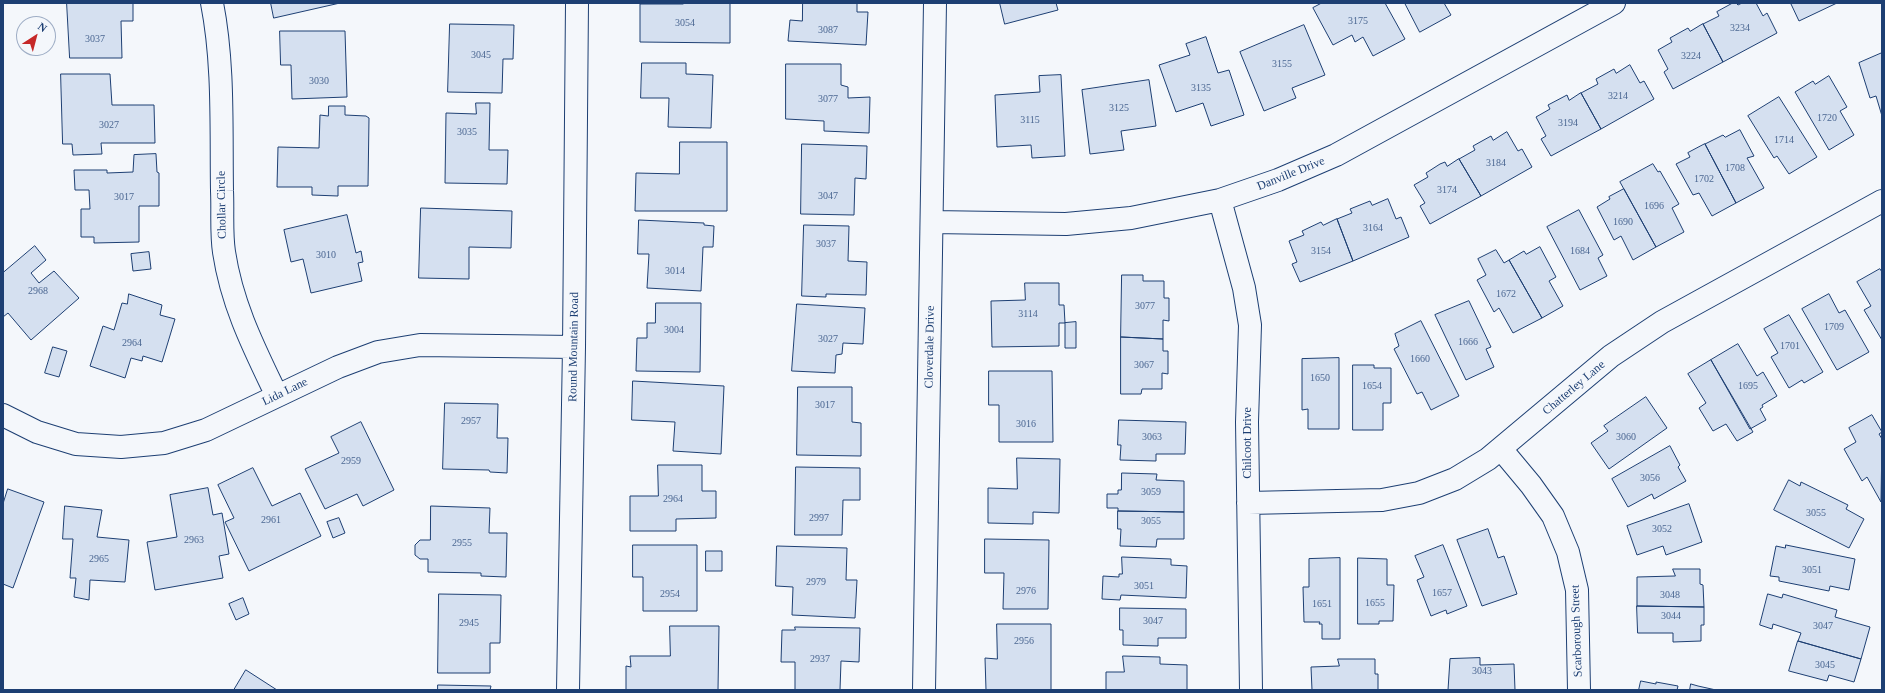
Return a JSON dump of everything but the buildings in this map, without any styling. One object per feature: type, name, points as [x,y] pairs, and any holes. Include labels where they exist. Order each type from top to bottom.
[{"type":"street","name":"Chollar Circle","points":[[212,3],[219,66],[224,250],[232,291],[246,333],[277,396]]},
{"type":"street","name":"Round Mountain Road","points":[[568,690],[574,347],[577,3]]},
{"type":"street","name":"Cloverdale Drive","points":[[924,690],[935,3]]},
{"type":"street","name":"Danville Drive","points":[[932,222],[1066,224],[1130,218],[1220,200],[1278,180],[1336,155],[1614,3]]},
{"type":"street","name":"Chilcoot Drive","points":[[1220,200],[1244,288],[1250,325],[1247,422],[1250,690]]},
{"type":"street","name":"Chatterley Lane","points":[[1248,503],[1382,500],[1419,493],[1455,479],[1488,459],[1611,356],[1662,322],[1882,201]]},
{"type":"street","name":"Lida Lane","points":[[3,416],[37,432],[76,444],[121,447],[164,443],[206,430],[338,366],[378,352],[420,345],[574,347]]},
{"type":"street","name":"Scarborough Street","points":[[1501,449],[1531,485],[1553,516],[1568,552],[1577,590],[1579,690]]}]
